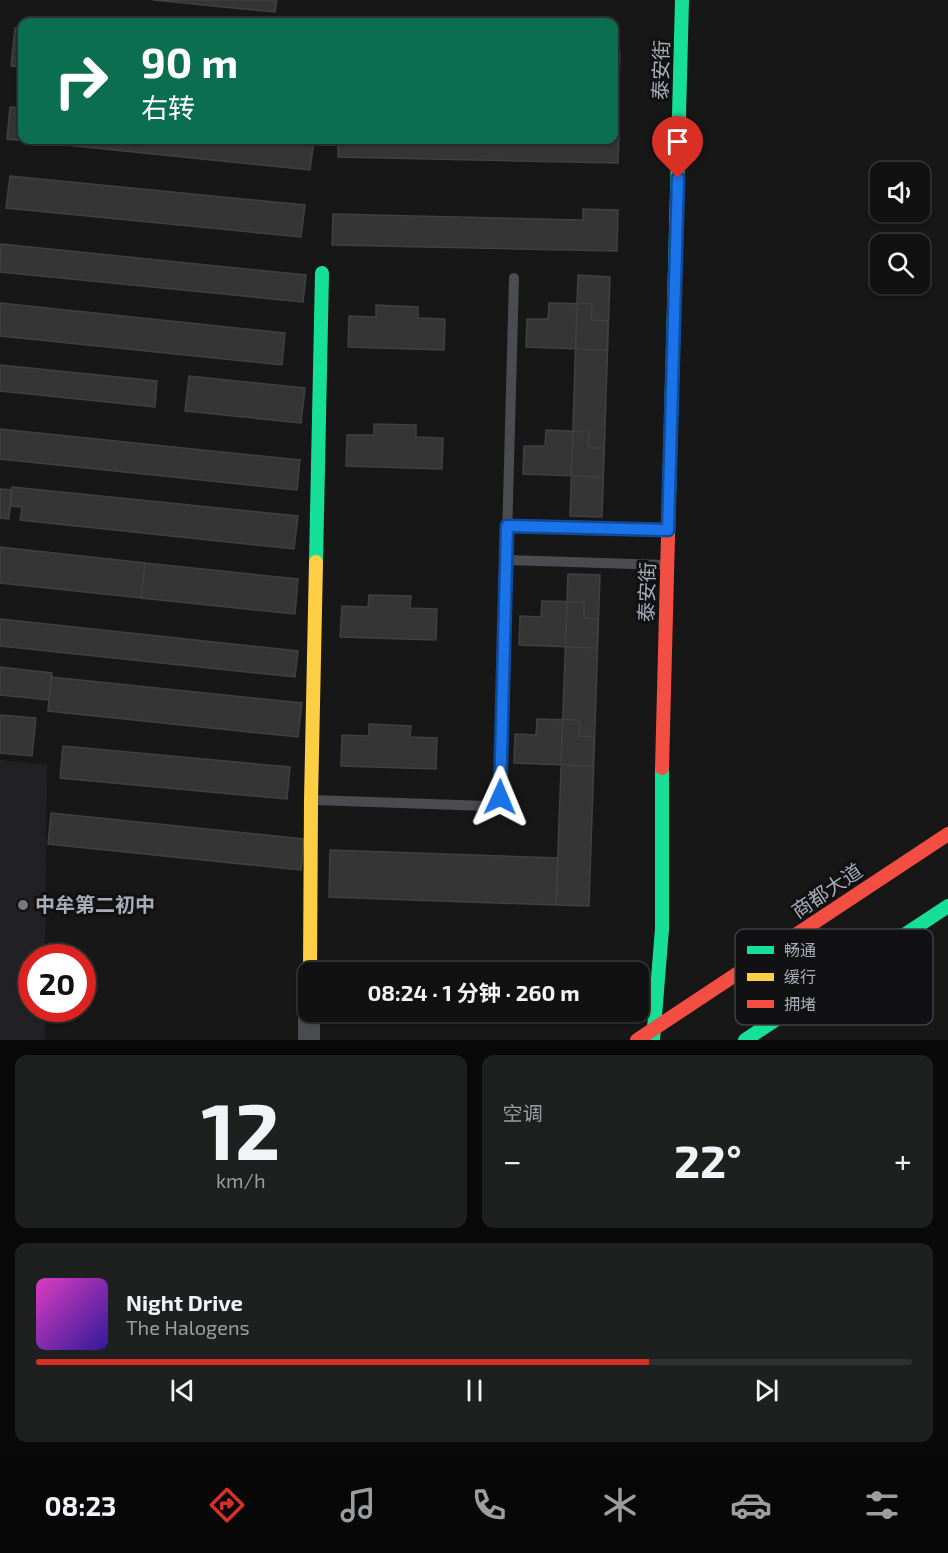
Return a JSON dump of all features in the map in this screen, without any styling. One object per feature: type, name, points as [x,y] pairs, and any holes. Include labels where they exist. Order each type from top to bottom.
[{"type":"main road","name":"泰安街","points":[[653,1034],[662,929],[662,741],[682,0]]},
{"type":"main road","points":[[310,962],[311,800],[322,273]]},
{"type":"main road","name":"商都大道","points":[[808,929],[948,834]]},
{"type":"main road","points":[[913,929],[948,906]]},
{"type":"main road","name":"商都大道","points":[[637,1040],[653,1034],[735,978]]},
{"type":"main road","points":[[745,1040],[768,1025]]},
{"type":"street","points":[[309,1022],[309,1040]]},
{"type":"lane","points":[[311,800],[487,806],[500,797],[514,279]]},
{"type":"lane","points":[[507,526],[668,530]]},
{"type":"lane","points":[[507,560],[667,565]]},
{"type":"shaded area","name":"中牟第二初中","points":[[0,760],[47,765],[45,944],[18,944],[18,1022],[45,1022],[45,1040],[0,1040]]},
{"type":"building","points":[[153,0],[277,0],[275,12]]},
{"type":"building","points":[[15,28],[18,28],[18,67],[11,66]]},
{"type":"building","points":[[618,53],[620,53],[618,109]]},
{"type":"building","points":[[10,107],[18,108],[18,140],[7,139]]},
{"type":"building","points":[[619,133],[618,163],[338,157],[338,144],[618,144]]},
{"type":"building","points":[[56,144],[313,144],[310,170]]},
{"type":"building","points":[[10,176],[305,205],[301,237],[6,208]]},
{"type":"building","points":[[583,209],[618,210],[617,251],[332,245],[333,214],[583,220]]},
{"type":"building","points":[[1,244],[306,275],[303,302],[0,272]]},
{"type":"building","points":[[578,275],[610,277],[602,517],[570,516]]},
{"type":"building","points":[[0,303],[285,333],[282,365],[0,336]]},
{"type":"building","points":[[549,303],[592,304],[591,320],[608,321],[607,350],[526,347],[527,319],[548,319]]},
{"type":"building","points":[[376,305],[418,307],[418,318],[445,319],[444,350],[348,347],[349,316],[376,317]]},
{"type":"building","points":[[0,365],[157,381],[155,407],[0,391]]},
{"type":"building","points":[[189,376],[305,388],[301,423],[185,411]]},
{"type":"building","points":[[374,424],[416,425],[416,437],[443,438],[442,469],[346,466],[347,435],[374,435]]},
{"type":"building","points":[[0,429],[300,460],[297,490],[0,459]]},
{"type":"building","points":[[546,430],[589,432],[588,448],[604,448],[603,477],[523,474],[524,446],[545,446]]},
{"type":"building","points":[[12,487],[298,516],[294,549],[20,520],[22,507],[10,506]]},
{"type":"building","points":[[0,489],[12,490],[9,519],[0,518]]},
{"type":"building","points":[[0,547],[145,563],[141,598],[0,583]]},
{"type":"building","points":[[145,563],[298,579],[295,614],[141,598]]},
{"type":"building","points":[[568,574],[600,575],[589,906],[556,905]]},
{"type":"building","points":[[369,595],[411,596],[410,608],[437,609],[436,640],[340,637],[342,606],[368,607]]},
{"type":"building","points":[[542,601],[584,602],[584,618],[598,619],[597,648],[519,645],[520,616],[541,617]]},
{"type":"building","points":[[0,619],[298,651],[295,677],[0,646]]},
{"type":"building","points":[[0,667],[52,673],[49,700],[0,695]]},
{"type":"building","points":[[51,677],[302,703],[298,737],[48,711]]},
{"type":"building","points":[[0,715],[36,718],[32,756],[0,753]]},
{"type":"building","points":[[537,719],[580,720],[579,736],[594,737],[593,766],[514,763],[515,734],[536,735]]},
{"type":"building","points":[[369,724],[411,726],[410,737],[437,738],[436,769],[341,766],[342,735],[369,736]]},
{"type":"building","points":[[63,746],[290,767],[287,799],[60,778]]},
{"type":"building","points":[[51,813],[304,839],[301,870],[48,844]]},
{"type":"building","points":[[330,850],[558,858],[556,905],[329,897]]},
{"type":"traffic: fast","points":[[668,536],[682,0]]},
{"type":"traffic: fast","points":[[316,562],[322,273]]},
{"type":"traffic: fast","points":[[653,1040],[662,929],[662,768]]},
{"type":"traffic: fast","points":[[913,929],[948,906]]},
{"type":"traffic: fast","points":[[745,1040],[768,1025]]},
{"type":"traffic: slow","points":[[310,962],[316,562]]},
{"type":"traffic: jam","points":[[662,768],[668,536]]},
{"type":"traffic: jam","points":[[805,929],[948,834]]},
{"type":"traffic: jam","points":[[637,1040],[735,975]]},
{"type":"place","name":"中牟第二初中","points":[[23,905]]},
{"type":"route","points":[[500,797],[507,526],[668,530],[678,178]]}]
